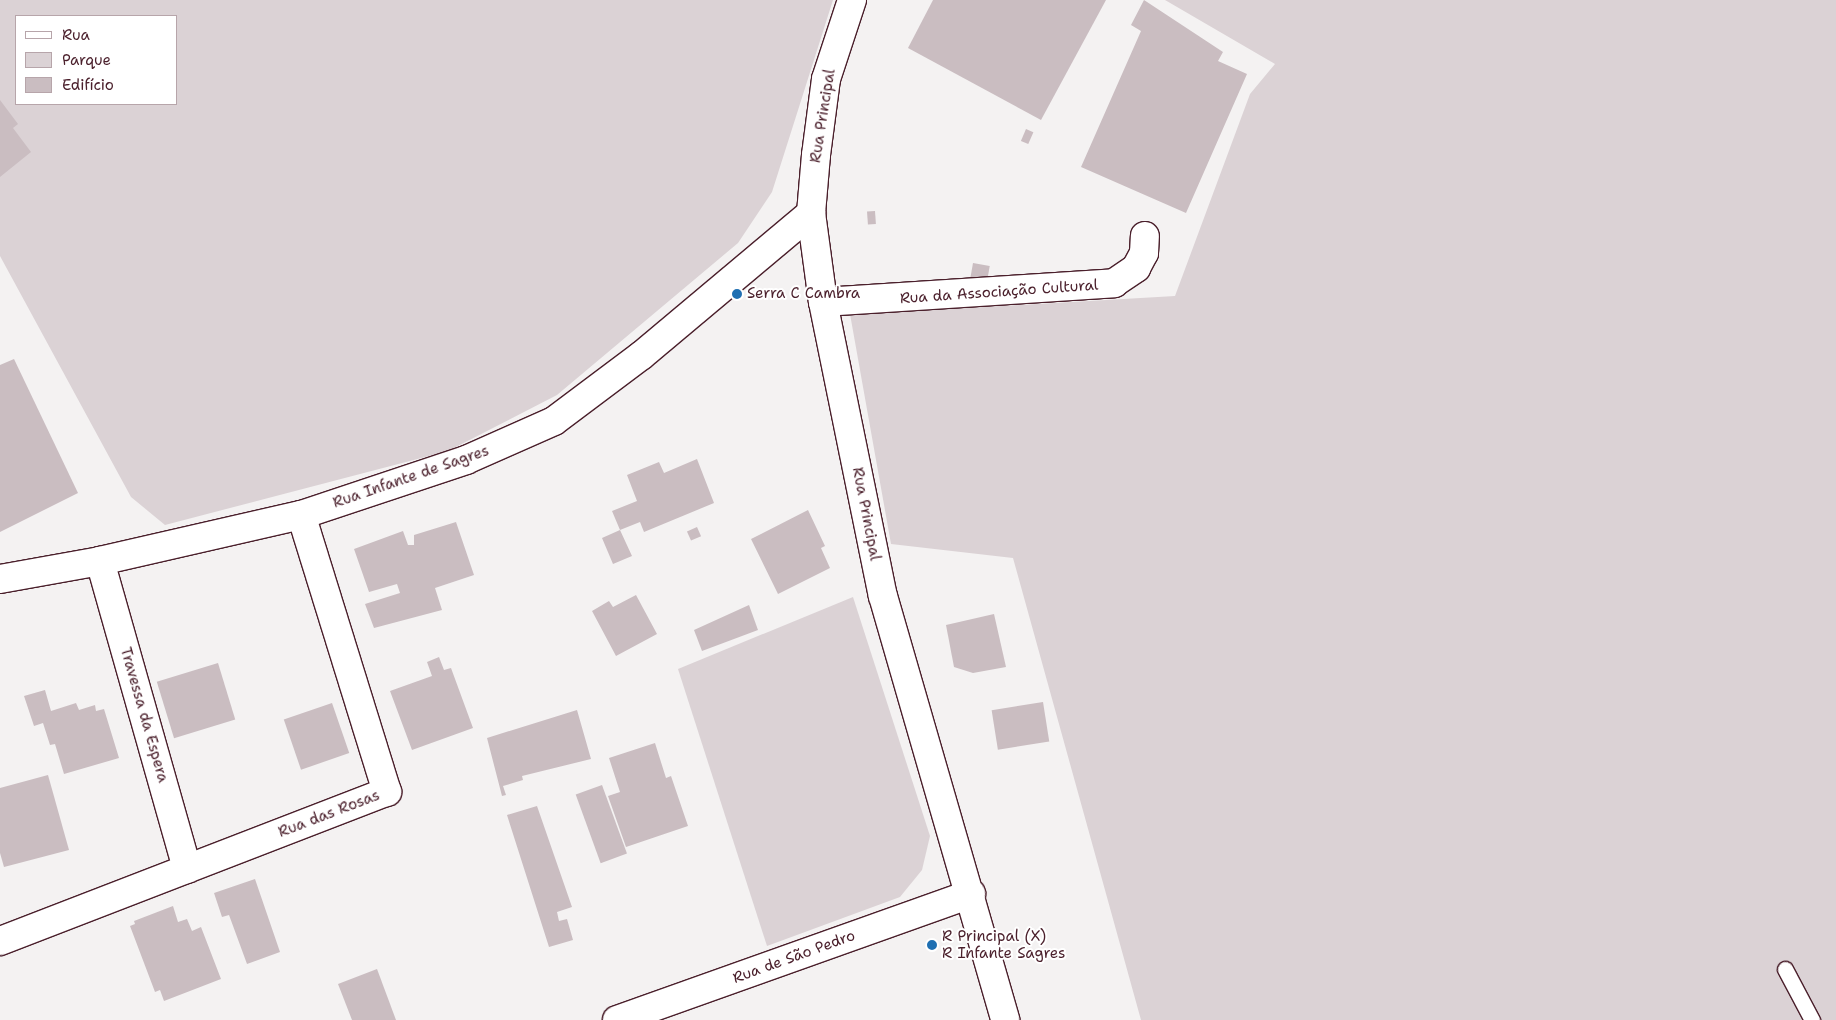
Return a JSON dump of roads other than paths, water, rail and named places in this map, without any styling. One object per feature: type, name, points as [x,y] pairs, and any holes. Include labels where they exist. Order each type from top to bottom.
[{"type":"street","name":"Rua Principal","points":[[852,0],[826,79],[811,213],[823,302],[883,596],[1006,1020]]},
{"type":"street","name":"Rua Infante de Sagres","points":[[0,579],[100,561],[301,515],[466,460],[554,421],[642,355],[811,213]]},
{"type":"street","name":"Rua da Associação Cultural","points":[[823,302],[1114,283],[1136,268],[1144,253],[1145,236]]},
{"type":"street","name":"Rua das Rosas","points":[[0,941],[387,792],[301,515]]},
{"type":"street","name":"Travessa da Espera","points":[[100,561],[187,869]]},
{"type":"street","name":"Rua de São Pedro","points":[[617,1020],[971,894]]},
{"type":"lane","points":[[1785,969],[1812,1020]]},
{"type":"place","name":"Serra C Cambra","points":[[737,294]]},
{"type":"place","name":"R Principal (X) R Infante Sagres","points":[[932,945]]}]
